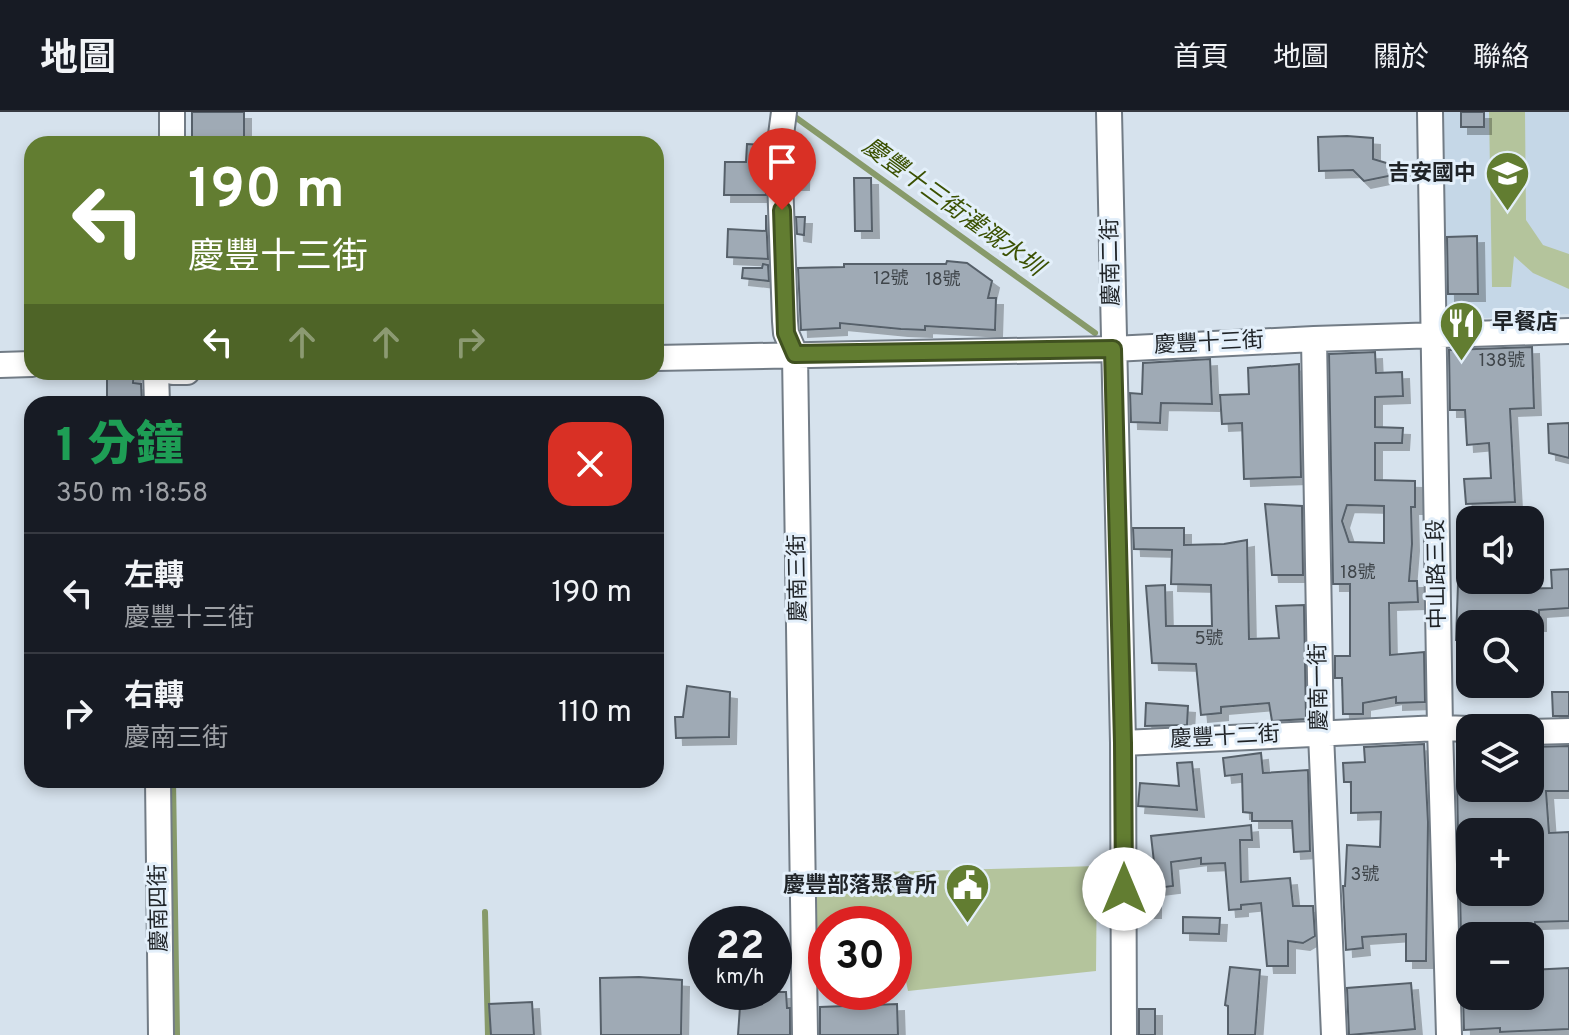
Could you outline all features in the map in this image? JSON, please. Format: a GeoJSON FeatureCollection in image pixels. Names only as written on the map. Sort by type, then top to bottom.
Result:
{"type":"FeatureCollection","features":[{"type":"Feature","properties":{"kind":"street"},"geometry":{"type":"LineString","coordinates":[[172,112],[172,136]]}},
{"type":"Feature","properties":{"kind":"street","name":"慶南二街"},"geometry":{"type":"LineString","coordinates":[[1109,112],[1123,743],[1124,1035]]}},
{"type":"Feature","properties":{"kind":"street","name":"中山路三段"},"geometry":{"type":"LineString","coordinates":[[1430,112],[1440,728],[1449,1035]]}},
{"type":"Feature","properties":{"kind":"street","name":"慶南三街"},"geometry":{"type":"LineString","coordinates":[[784,118],[779,150],[785,321],[786,333],[795,354],[805,1035]]}},
{"type":"Feature","properties":{"kind":"street","name":"慶豐十三街"},"geometry":{"type":"LineString","coordinates":[[664,358],[1113,349],[1569,331]]}},
{"type":"Feature","properties":{"kind":"street","name":"慶南一街"},"geometry":{"type":"LineString","coordinates":[[1314,339],[1321,734],[1334,1035]]}},
{"type":"Feature","properties":{"kind":"street"},"geometry":{"type":"LineString","coordinates":[[0,365],[24,364]]}},
{"type":"Feature","properties":{"kind":"street","name":"慶豐十二街"},"geometry":{"type":"LineString","coordinates":[[1123,743],[1456,729]]}},
{"type":"Feature","properties":{"kind":"street"},"geometry":{"type":"LineString","coordinates":[[1544,732],[1569,731]]}},
{"type":"Feature","properties":{"kind":"street","name":"慶南四街"},"geometry":{"type":"LineString","coordinates":[[158,788],[161,1035]]}},
{"type":"Feature","properties":{"kind":"shaded area","name":"吉安國中"},"geometry":{"type":"Polygon","coordinates":[[[1443,112],[1569,112],[1569,314],[1446,320],[1443,112]]]}},
{"type":"Feature","properties":{"kind":"green space"},"geometry":{"type":"Polygon","coordinates":[[[1489,112],[1525,112],[1526,220],[1543,245],[1569,254],[1569,289],[1533,273],[1514,256],[1511,287],[1492,287],[1489,112]]]}},
{"type":"Feature","properties":{"kind":"green space"},"geometry":{"type":"Polygon","coordinates":[[[1097,866],[1096,971],[912,991],[912,906],[809,906],[808,874],[1097,866]]]}},
{"type":"Feature","properties":{"kind":"building"},"geometry":{"type":"Polygon","coordinates":[[[192,112],[244,112],[244,136],[192,136],[192,112]]]}},
{"type":"Feature","properties":{"kind":"building"},"geometry":{"type":"Polygon","coordinates":[[[1461,112],[1484,112],[1484,127],[1461,127],[1461,112]]]}},
{"type":"Feature","properties":{"kind":"building"},"geometry":{"type":"Polygon","coordinates":[[[1318,137],[1373,138],[1373,159],[1413,171],[1364,181],[1353,170],[1319,171],[1318,137]]]}},
{"type":"Feature","properties":{"kind":"building"},"geometry":{"type":"Polygon","coordinates":[[[747,144],[765,145],[766,195],[724,195],[725,162],[746,162],[747,144]]]}},
{"type":"Feature","properties":{"kind":"building"},"geometry":{"type":"Polygon","coordinates":[[[795,146],[803,146],[802,183],[795,183],[795,146]]]}},
{"type":"Feature","properties":{"kind":"building"},"geometry":{"type":"Polygon","coordinates":[[[854,178],[871,178],[872,231],[855,231],[854,178]]]}},
{"type":"Feature","properties":{"kind":"building"},"geometry":{"type":"Polygon","coordinates":[[[766,215],[768,259],[727,257],[728,229],[766,231],[766,215]]]}},
{"type":"Feature","properties":{"kind":"building"},"geometry":{"type":"Polygon","coordinates":[[[796,217],[805,217],[804,235],[797,234],[796,217]]]}},
{"type":"Feature","properties":{"kind":"building"},"geometry":{"type":"Polygon","coordinates":[[[1477,236],[1478,294],[1448,294],[1447,237],[1477,236]]]}},
{"type":"Feature","properties":{"kind":"building"},"geometry":{"type":"Polygon","coordinates":[[[947,261],[967,263],[992,281],[988,298],[996,298],[995,330],[925,326],[925,330],[901,329],[840,323],[840,328],[801,330],[798,268],[844,267],[844,264],[946,264],[947,261]]]}},
{"type":"Feature","properties":{"kind":"building"},"geometry":{"type":"Polygon","coordinates":[[[763,264],[768,265],[769,281],[742,278],[743,268],[762,268],[763,264]]]}},
{"type":"Feature","properties":{"kind":"building"},"geometry":{"type":"Polygon","coordinates":[[[1532,347],[1534,408],[1510,409],[1515,502],[1466,504],[1464,479],[1491,478],[1489,443],[1467,445],[1465,410],[1450,410],[1449,350],[1532,347]]]}},
{"type":"Feature","properties":{"kind":"building"},"geometry":{"type":"Polygon","coordinates":[[[1375,352],[1376,373],[1402,372],[1403,396],[1375,397],[1375,427],[1403,428],[1402,443],[1375,443],[1375,480],[1415,481],[1415,507],[1411,507],[1409,581],[1417,581],[1418,602],[1389,603],[1390,655],[1424,652],[1425,702],[1396,703],[1396,697],[1363,703],[1363,714],[1343,714],[1342,678],[1335,678],[1335,656],[1350,656],[1350,584],[1333,584],[1329,354],[1375,352]],[[1347,505],[1342,521],[1349,542],[1384,543],[1384,506],[1347,505]]]}},
{"type":"Feature","properties":{"kind":"building"},"geometry":{"type":"Polygon","coordinates":[[[1210,359],[1212,404],[1161,403],[1160,423],[1131,422],[1130,393],[1142,394],[1143,363],[1210,359]]]}},
{"type":"Feature","properties":{"kind":"building"},"geometry":{"type":"Polygon","coordinates":[[[1299,364],[1301,477],[1244,479],[1242,423],[1222,424],[1220,395],[1249,394],[1248,368],[1299,364]]]}},
{"type":"Feature","properties":{"kind":"building"},"geometry":{"type":"Polygon","coordinates":[[[107,380],[133,380],[133,383],[141,384],[142,396],[107,396],[107,380]]]}},
{"type":"Feature","properties":{"kind":"building"},"geometry":{"type":"Polygon","coordinates":[[[1569,423],[1569,458],[1549,453],[1548,424],[1569,423]]]}},
{"type":"Feature","properties":{"kind":"building"},"geometry":{"type":"Polygon","coordinates":[[[1265,504],[1302,506],[1303,575],[1272,575],[1265,504]]]}},
{"type":"Feature","properties":{"kind":"building"},"geometry":{"type":"Polygon","coordinates":[[[1133,528],[1184,528],[1184,545],[1247,540],[1249,639],[1279,638],[1276,606],[1304,605],[1306,719],[1272,721],[1269,703],[1221,707],[1221,713],[1201,715],[1196,664],[1152,663],[1146,586],[1165,585],[1166,626],[1212,626],[1211,585],[1171,584],[1172,550],[1134,549],[1133,528]]]}},
{"type":"Feature","properties":{"kind":"building"},"geometry":{"type":"Polygon","coordinates":[[[1569,569],[1569,608],[1457,610],[1458,594],[1544,594],[1544,588],[1552,588],[1551,570],[1569,569]]]}},
{"type":"Feature","properties":{"kind":"building"},"geometry":{"type":"Polygon","coordinates":[[[687,686],[730,692],[729,737],[676,738],[675,717],[683,717],[687,686]]]}},
{"type":"Feature","properties":{"kind":"building"},"geometry":{"type":"Polygon","coordinates":[[[1552,692],[1569,692],[1569,716],[1553,716],[1552,692]]]}},
{"type":"Feature","properties":{"kind":"building"},"geometry":{"type":"Polygon","coordinates":[[[1146,703],[1188,706],[1187,725],[1145,726],[1146,703]]]}},
{"type":"Feature","properties":{"kind":"building"},"geometry":{"type":"Polygon","coordinates":[[[1424,744],[1428,822],[1426,961],[1406,961],[1406,934],[1362,937],[1363,948],[1346,950],[1343,886],[1347,845],[1380,847],[1381,812],[1351,813],[1351,782],[1344,782],[1343,763],[1365,762],[1364,747],[1424,744]]]}},
{"type":"Feature","properties":{"kind":"building"},"geometry":{"type":"Polygon","coordinates":[[[1569,746],[1569,791],[1546,791],[1549,833],[1569,832],[1569,921],[1461,922],[1460,906],[1544,906],[1544,818],[1458,818],[1457,802],[1544,802],[1544,747],[1569,746]]]}},
{"type":"Feature","properties":{"kind":"building"},"geometry":{"type":"Polygon","coordinates":[[[1261,753],[1263,773],[1308,770],[1310,851],[1294,852],[1292,821],[1252,821],[1252,813],[1243,812],[1242,774],[1225,776],[1223,758],[1261,753]]]}},
{"type":"Feature","properties":{"kind":"building"},"geometry":{"type":"Polygon","coordinates":[[[1192,762],[1197,810],[1138,806],[1140,783],[1179,786],[1177,763],[1192,762]]]}},
{"type":"Feature","properties":{"kind":"building"},"geometry":{"type":"Polygon","coordinates":[[[1251,825],[1252,840],[1240,840],[1241,882],[1290,878],[1293,906],[1313,906],[1315,936],[1303,943],[1288,941],[1288,966],[1267,966],[1261,903],[1229,910],[1225,863],[1201,864],[1201,858],[1171,862],[1173,886],[1157,888],[1151,836],[1251,825]]]}},
{"type":"Feature","properties":{"kind":"building"},"geometry":{"type":"Polygon","coordinates":[[[1138,881],[1154,881],[1154,911],[1139,911],[1138,881]]]}},
{"type":"Feature","properties":{"kind":"building"},"geometry":{"type":"Polygon","coordinates":[[[1183,917],[1220,918],[1219,934],[1183,933],[1183,917]]]}},
{"type":"Feature","properties":{"kind":"building"},"geometry":{"type":"Polygon","coordinates":[[[1230,967],[1260,970],[1255,1035],[1228,1035],[1228,1006],[1225,1005],[1230,967]]]}},
{"type":"Feature","properties":{"kind":"building"},"geometry":{"type":"Polygon","coordinates":[[[1569,968],[1569,1029],[1464,1030],[1463,1010],[1544,1010],[1544,969],[1569,968]]]}},
{"type":"Feature","properties":{"kind":"building"},"geometry":{"type":"Polygon","coordinates":[[[600,978],[682,980],[681,1035],[601,1035],[600,978]]]}},
{"type":"Feature","properties":{"kind":"building"},"geometry":{"type":"Polygon","coordinates":[[[1411,983],[1415,1029],[1349,1035],[1347,988],[1411,983]]]}},
{"type":"Feature","properties":{"kind":"building"},"geometry":{"type":"Polygon","coordinates":[[[532,1002],[534,1035],[491,1035],[489,1004],[532,1002]]]}},
{"type":"Feature","properties":{"kind":"building"},"geometry":{"type":"Polygon","coordinates":[[[1139,1009],[1155,1009],[1155,1035],[1139,1035],[1139,1009]]]}},
{"type":"Feature","properties":{"kind":"building"},"geometry":{"type":"Polygon","coordinates":[[[740,1010],[790,1010],[790,1035],[738,1035],[740,1010]]]}},
{"type":"Feature","properties":{"kind":"building"},"geometry":{"type":"Polygon","coordinates":[[[820,1010],[897,1010],[898,1035],[820,1035],[820,1010]]]}},
{"type":"Feature","properties":{"kind":"waterway","name":"慶豐十三街灌溉水圳"},"geometry":{"type":"LineString","coordinates":[[791,114],[1095,333]]}},
{"type":"Feature","properties":{"kind":"waterway"},"geometry":{"type":"LineString","coordinates":[[173,788],[177,1035]]}},
{"type":"Feature","properties":{"kind":"waterway"},"geometry":{"type":"LineString","coordinates":[[485,912],[488,1035]]}},
{"type":"Feature","properties":{"kind":"place","name":"吉安國中"},"geometry":{"type":"Point","coordinates":[1507,213]}},
{"type":"Feature","properties":{"kind":"place","name":"早餐店"},"geometry":{"type":"Point","coordinates":[1461,362]}},
{"type":"Feature","properties":{"kind":"place","name":"慶豐部落聚會所"},"geometry":{"type":"Point","coordinates":[968,925]}},
{"type":"Feature","properties":{"kind":"route"},"geometry":{"type":"LineString","coordinates":[[782,210],[786,333],[795,354],[1113,349],[1124,889]]}}]}
